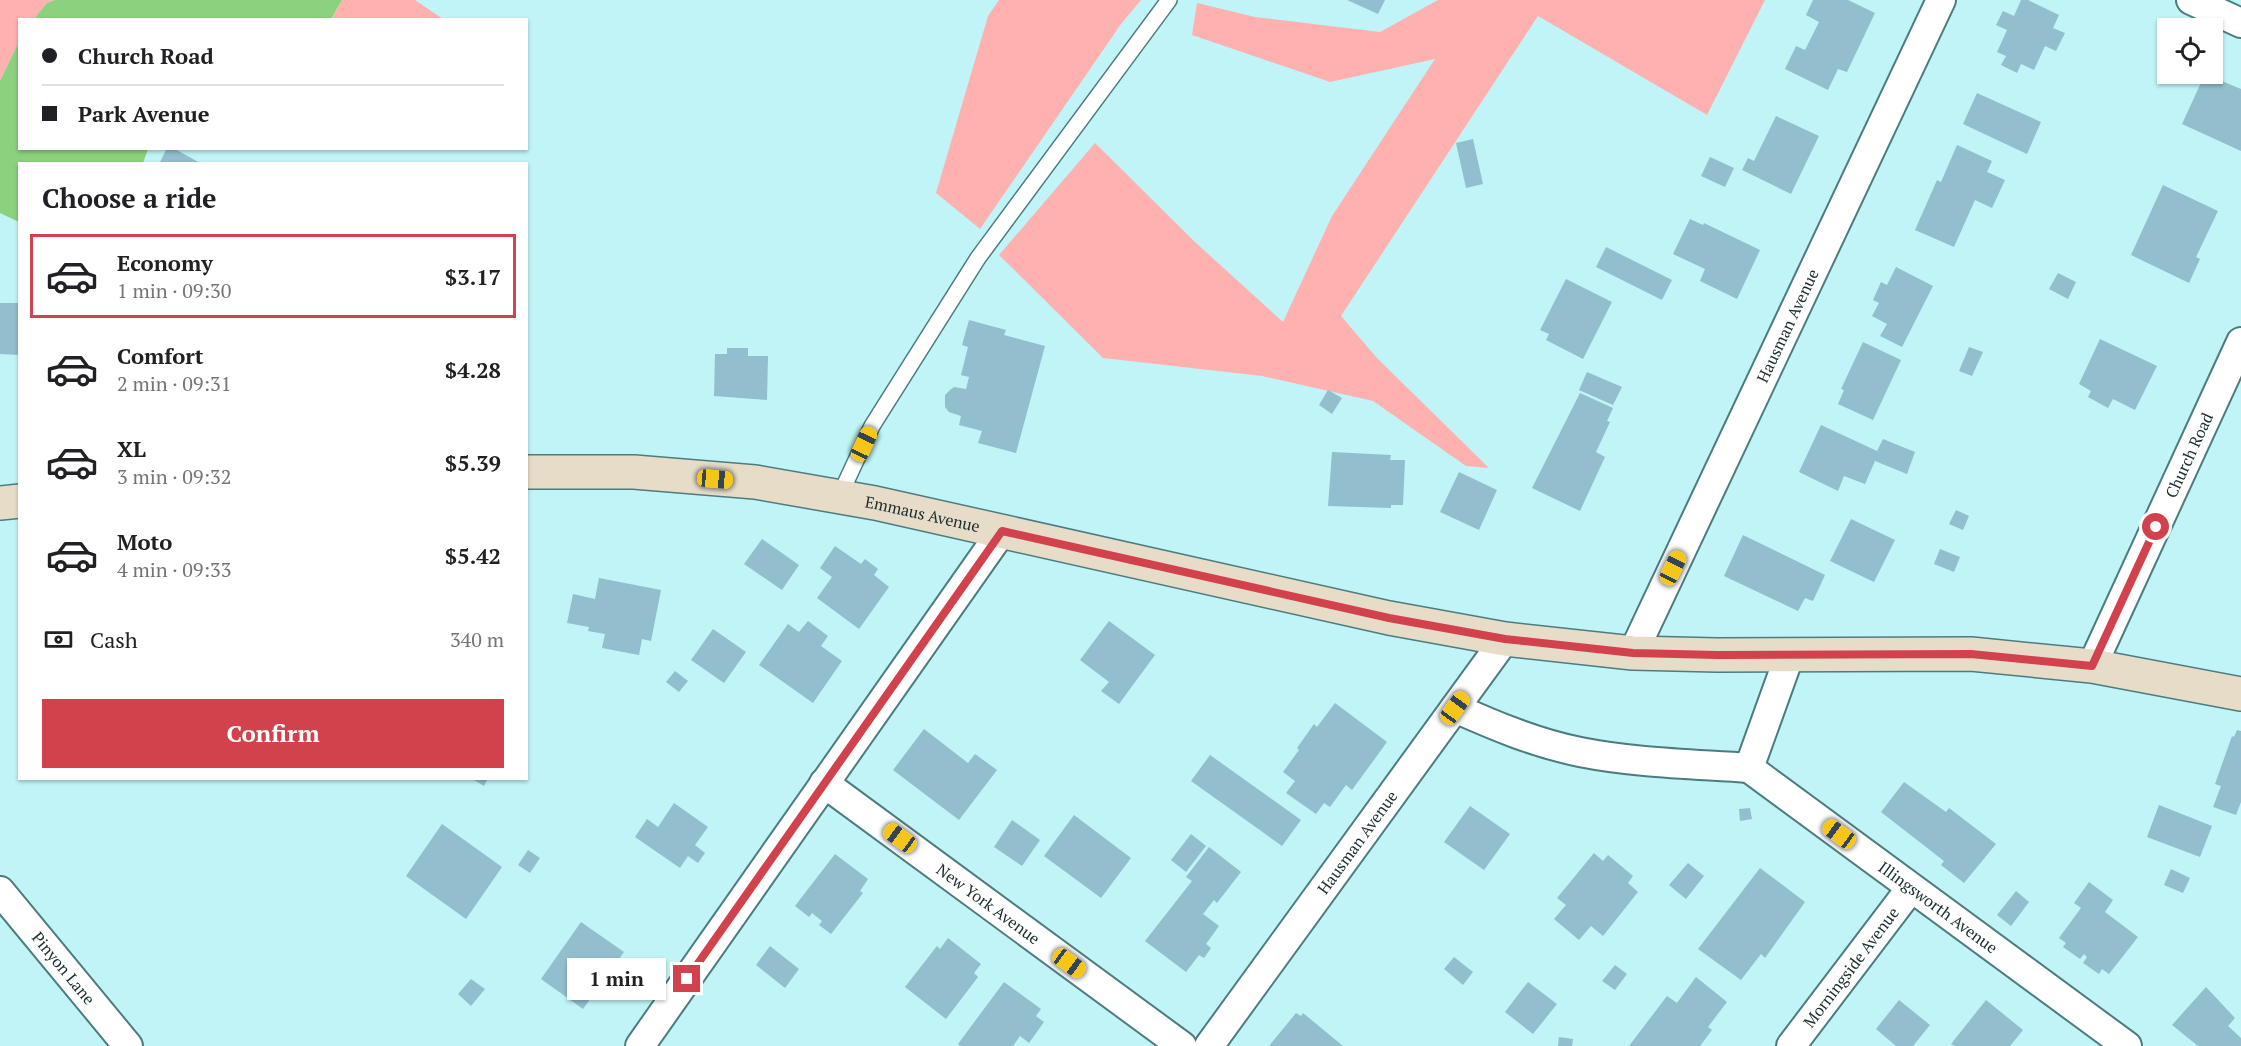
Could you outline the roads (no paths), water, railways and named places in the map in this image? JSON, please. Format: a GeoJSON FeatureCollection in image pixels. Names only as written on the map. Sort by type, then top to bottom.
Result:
{"type":"FeatureCollection","features":[{"type":"Feature","properties":{"kind":"main road","name":"Emmaus Avenue"},"geometry":{"type":"LineString","coordinates":[[528,472],[634,472],[755,482],[1002,531],[1389,618],[1505,639],[1633,653],[1971,654],[2092,666],[2241,694]]}},
{"type":"Feature","properties":{"kind":"main road"},"geometry":{"type":"LineString","coordinates":[[0,503],[18,501]]}},
{"type":"Feature","properties":{"kind":"street","name":"Hausman Avenue"},"geometry":{"type":"LineString","coordinates":[[1633,653],[1941,0]]}},
{"type":"Feature","properties":{"kind":"street"},"geometry":{"type":"LineString","coordinates":[[2192,0],[2241,23]]}},
{"type":"Feature","properties":{"kind":"street","name":"Church Road"},"geometry":{"type":"LineString","coordinates":[[2092,666],[2241,342]]}},
{"type":"Feature","properties":{"kind":"street"},"geometry":{"type":"LineString","coordinates":[[640,1046],[1002,531]]}},
{"type":"Feature","properties":{"kind":"street","name":"Hausman Avenue"},"geometry":{"type":"LineString","coordinates":[[1209,1046],[1505,639]]}},
{"type":"Feature","properties":{"kind":"street"},"geometry":{"type":"LineString","coordinates":[[1455,708],[1513,733],[1579,752],[1634,760],[1749,768],[1790,654]]}},
{"type":"Feature","properties":{"kind":"street","name":"Illingsworth Avenue"},"geometry":{"type":"LineString","coordinates":[[1749,768],[2127,1046]]}},
{"type":"Feature","properties":{"kind":"street","name":"New York Avenue"},"geometry":{"type":"LineString","coordinates":[[824,783],[1182,1046]]}},
{"type":"Feature","properties":{"kind":"street","name":"Morningside Avenue"},"geometry":{"type":"LineString","coordinates":[[1791,1046],[1911,888]]}},
{"type":"Feature","properties":{"kind":"street","name":"Pinyon Lane"},"geometry":{"type":"LineString","coordinates":[[0,891],[128,1046]]}},
{"type":"Feature","properties":{"kind":"lane"},"geometry":{"type":"LineString","coordinates":[[839,497],[872,426],[978,258],[1169,0]]}}]}
